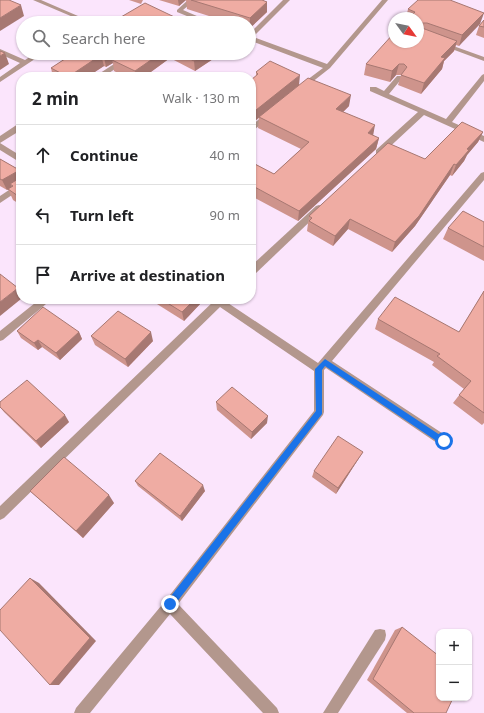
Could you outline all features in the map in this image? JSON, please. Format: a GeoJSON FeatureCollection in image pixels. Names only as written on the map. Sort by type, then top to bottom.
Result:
{"type":"FeatureCollection","features":[{"type":"Feature","properties":{"kind":"street"},"geometry":{"type":"LineString","coordinates":[[36,0],[75,16]]}},
{"type":"Feature","properties":{"kind":"street"},"geometry":{"type":"LineString","coordinates":[[192,0],[179,11],[192,16]]}},
{"type":"Feature","properties":{"kind":"street"},"geometry":{"type":"LineString","coordinates":[[256,31],[287,0]]}},
{"type":"Feature","properties":{"kind":"street"},"geometry":{"type":"LineString","coordinates":[[298,91],[328,67],[385,0]]}},
{"type":"Feature","properties":{"kind":"street"},"geometry":{"type":"LineString","coordinates":[[256,41],[328,67]]}},
{"type":"Feature","properties":{"kind":"street"},"geometry":{"type":"LineString","coordinates":[[436,41],[484,59]]}},
{"type":"Feature","properties":{"kind":"street"},"geometry":{"type":"LineString","coordinates":[[0,51],[16,58]]}},
{"type":"Feature","properties":{"kind":"street"},"geometry":{"type":"LineString","coordinates":[[20,60],[26,63]]}},
{"type":"Feature","properties":{"kind":"street"},"geometry":{"type":"LineString","coordinates":[[0,80],[30,60]]}},
{"type":"Feature","properties":{"kind":"street"},"geometry":{"type":"LineString","coordinates":[[106,72],[125,60]]}},
{"type":"Feature","properties":{"kind":"street"},"geometry":{"type":"LineString","coordinates":[[448,122],[484,76]]}},
{"type":"Feature","properties":{"kind":"street"},"geometry":{"type":"LineString","coordinates":[[385,94],[399,77]]}},
{"type":"Feature","properties":{"kind":"street"},"geometry":{"type":"LineString","coordinates":[[373,89],[484,139]]}},
{"type":"Feature","properties":{"kind":"street"},"geometry":{"type":"LineString","coordinates":[[256,126],[275,111]]}},
{"type":"Feature","properties":{"kind":"street"},"geometry":{"type":"LineString","coordinates":[[371,159],[423,111]]}},
{"type":"Feature","properties":{"kind":"street"},"geometry":{"type":"LineString","coordinates":[[0,140],[16,129]]}},
{"type":"Feature","properties":{"kind":"street"},"geometry":{"type":"LineString","coordinates":[[0,146],[16,157]]}},
{"type":"Feature","properties":{"kind":"street"},"geometry":{"type":"LineString","coordinates":[[81,713],[170,604],[319,412],[322,366],[484,175]]}},
{"type":"Feature","properties":{"kind":"street"},"geometry":{"type":"LineString","coordinates":[[0,200],[16,189]]}},
{"type":"Feature","properties":{"kind":"street"},"geometry":{"type":"LineString","coordinates":[[256,267],[325,202]]}},
{"type":"Feature","properties":{"kind":"street"},"geometry":{"type":"LineString","coordinates":[[0,337],[41,304]]}},
{"type":"Feature","properties":{"kind":"street"},"geometry":{"type":"LineString","coordinates":[[0,514],[215,304]]}},
{"type":"Feature","properties":{"kind":"street"},"geometry":{"type":"LineString","coordinates":[[225,304],[444,441]]}},
{"type":"Feature","properties":{"kind":"street"},"geometry":{"type":"LineString","coordinates":[[170,604],[272,713]]}},
{"type":"Feature","properties":{"kind":"street"},"geometry":{"type":"LineString","coordinates":[[330,713],[380,635]]}},
{"type":"Feature","properties":{"kind":"building"},"geometry":{"type":"Polygon","coordinates":[[[0,0],[9,0],[21,5],[0,18],[0,0]]]}},
{"type":"Feature","properties":{"kind":"building"},"geometry":{"type":"Polygon","coordinates":[[[191,0],[262,0],[267,2],[252,16],[243,16],[191,0]]]}},
{"type":"Feature","properties":{"kind":"building"},"geometry":{"type":"Polygon","coordinates":[[[418,0],[450,0],[484,13],[462,35],[424,23],[424,12],[415,12],[408,9],[418,0]]]}},
{"type":"Feature","properties":{"kind":"building"},"geometry":{"type":"Polygon","coordinates":[[[145,3],[172,16],[123,16],[145,3]]]}},
{"type":"Feature","properties":{"kind":"building"},"geometry":{"type":"Polygon","coordinates":[[[484,20],[484,27],[479,26],[484,20]]]}},
{"type":"Feature","properties":{"kind":"building"},"geometry":{"type":"Polygon","coordinates":[[[424,29],[457,41],[441,57],[445,58],[424,83],[401,75],[407,67],[404,64],[399,64],[392,71],[366,64],[388,40],[388,48],[424,48],[424,29]]]}},
{"type":"Feature","properties":{"kind":"building"},"geometry":{"type":"Polygon","coordinates":[[[0,51],[5,53],[0,56],[0,51]]]}},
{"type":"Feature","properties":{"kind":"building"},"geometry":{"type":"Polygon","coordinates":[[[63,60],[94,60],[76,72],[59,72],[51,68],[63,60]]]}},
{"type":"Feature","properties":{"kind":"building"},"geometry":{"type":"Polygon","coordinates":[[[112,60],[151,60],[135,71],[112,60]]]}},
{"type":"Feature","properties":{"kind":"building"},"geometry":{"type":"Polygon","coordinates":[[[270,61],[300,75],[256,110],[256,76],[258,74],[256,72],[270,61]]]}},
{"type":"Feature","properties":{"kind":"building"},"geometry":{"type":"Polygon","coordinates":[[[308,78],[351,95],[336,109],[375,125],[368,133],[379,138],[299,211],[256,188],[256,165],[274,174],[309,142],[259,117],[308,78]]]}},
{"type":"Feature","properties":{"kind":"building"},"geometry":{"type":"Polygon","coordinates":[[[462,122],[483,132],[467,149],[469,150],[456,165],[454,164],[419,216],[395,242],[350,219],[335,236],[309,221],[312,218],[309,216],[388,143],[425,159],[462,122]]]}},
{"type":"Feature","properties":{"kind":"building"},"geometry":{"type":"Polygon","coordinates":[[[0,159],[16,168],[16,172],[2,180],[0,179],[0,159]]]}},
{"type":"Feature","properties":{"kind":"building"},"geometry":{"type":"Polygon","coordinates":[[[16,180],[16,195],[8,189],[13,186],[10,184],[16,180]]]}},
{"type":"Feature","properties":{"kind":"building"},"geometry":{"type":"Polygon","coordinates":[[[463,211],[484,222],[484,247],[448,228],[463,211]]]}},
{"type":"Feature","properties":{"kind":"building"},"geometry":{"type":"Polygon","coordinates":[[[0,274],[16,286],[16,290],[0,302],[0,274]]]}},
{"type":"Feature","properties":{"kind":"building"},"geometry":{"type":"Polygon","coordinates":[[[484,291],[484,413],[459,395],[471,381],[437,356],[440,354],[378,319],[395,297],[459,332],[484,291]]]}},
{"type":"Feature","properties":{"kind":"building"},"geometry":{"type":"Polygon","coordinates":[[[169,304],[190,304],[182,312],[169,304]]]}},
{"type":"Feature","properties":{"kind":"building"},"geometry":{"type":"Polygon","coordinates":[[[43,307],[79,332],[56,353],[38,340],[34,343],[17,331],[43,307]]]}},
{"type":"Feature","properties":{"kind":"building"},"geometry":{"type":"Polygon","coordinates":[[[118,311],[151,332],[125,359],[91,336],[118,311]]]}},
{"type":"Feature","properties":{"kind":"building"},"geometry":{"type":"Polygon","coordinates":[[[27,380],[65,415],[36,441],[0,407],[0,402],[27,380]]]}},
{"type":"Feature","properties":{"kind":"building"},"geometry":{"type":"Polygon","coordinates":[[[232,387],[268,416],[252,432],[216,402],[232,387]]]}},
{"type":"Feature","properties":{"kind":"building"},"geometry":{"type":"Polygon","coordinates":[[[338,436],[363,452],[338,488],[314,471],[338,436]]]}},
{"type":"Feature","properties":{"kind":"building"},"geometry":{"type":"Polygon","coordinates":[[[160,453],[203,485],[180,516],[135,481],[160,453]]]}},
{"type":"Feature","properties":{"kind":"building"},"geometry":{"type":"Polygon","coordinates":[[[64,457],[109,495],[76,531],[30,491],[64,457]]]}},
{"type":"Feature","properties":{"kind":"building"},"geometry":{"type":"Polygon","coordinates":[[[30,578],[90,638],[50,685],[0,630],[0,610],[30,578]]]}},
{"type":"Feature","properties":{"kind":"building"},"geometry":{"type":"Polygon","coordinates":[[[402,627],[436,654],[436,701],[452,701],[446,713],[414,713],[373,679],[402,627]]]}},
{"type":"Feature","properties":{"kind":"route"},"geometry":{"type":"LineString","coordinates":[[170,604],[319,412],[319,369],[325,362],[444,441]]}}]}
